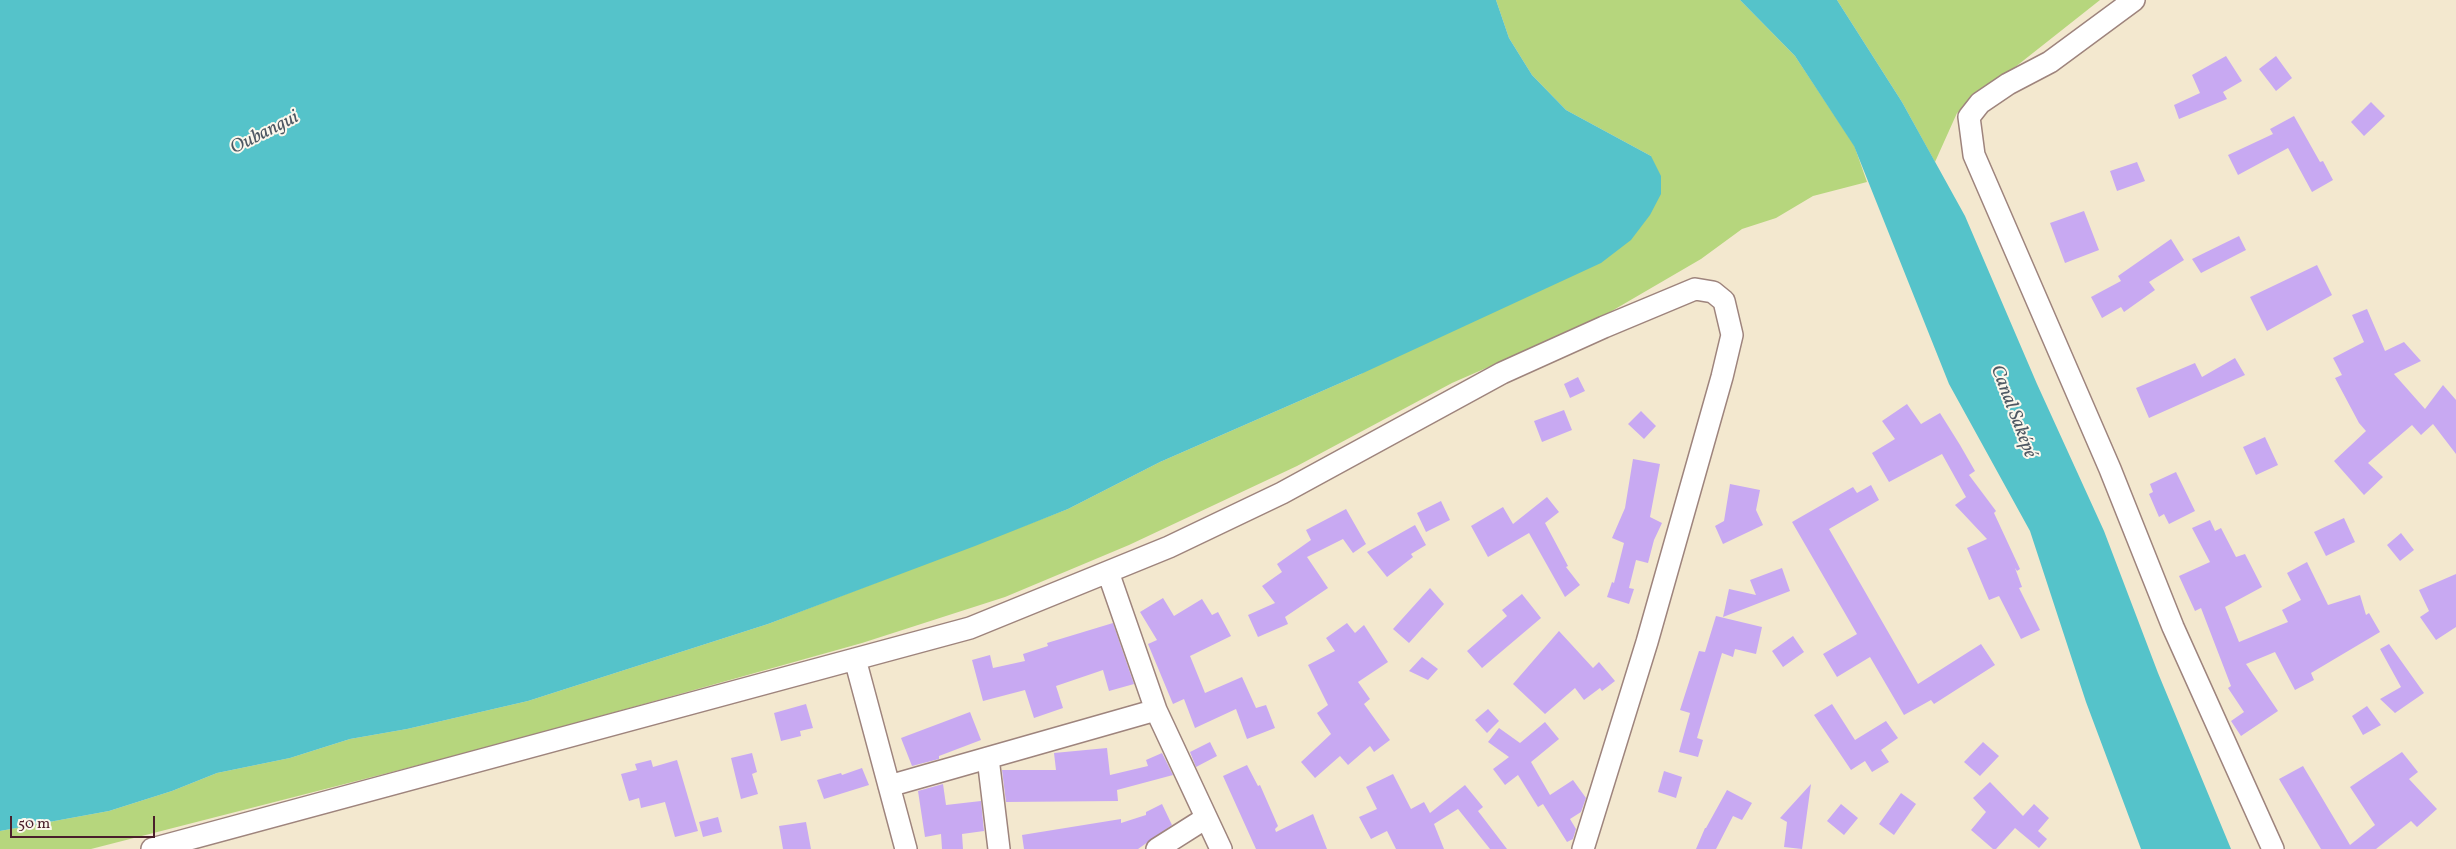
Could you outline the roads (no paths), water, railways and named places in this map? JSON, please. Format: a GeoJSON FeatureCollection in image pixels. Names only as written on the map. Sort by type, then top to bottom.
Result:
{"type":"FeatureCollection","features":[{"type":"Feature","properties":{"kind":"street"},"geometry":{"type":"LineString","coordinates":[[2134,0],[2050,62],[2008,84],[1980,103],[1969,117],[1974,155],[2110,470],[2173,627],[2273,849]]}},
{"type":"Feature","properties":{"kind":"street"},"geometry":{"type":"LineString","coordinates":[[152,849],[970,628],[1170,547],[1282,493],[1502,373],[1695,289],[1713,292],[1724,301],[1732,335],[1722,377],[1647,642],[1583,849]]}},
{"type":"Feature","properties":{"kind":"street"},"geometry":{"type":"LineString","coordinates":[[1108,572],[1156,710],[1221,849]]}},
{"type":"Feature","properties":{"kind":"street"},"geometry":{"type":"LineString","coordinates":[[854,660],[906,849]]}},
{"type":"Feature","properties":{"kind":"street"},"geometry":{"type":"LineString","coordinates":[[888,786],[1156,710]]}},
{"type":"Feature","properties":{"kind":"street"},"geometry":{"type":"LineString","coordinates":[[988,758],[999,849]]}},
{"type":"Feature","properties":{"kind":"street"},"geometry":{"type":"LineString","coordinates":[[1157,849],[1206,818]]}},
{"type":"Feature","properties":{"kind":"water","name":"Oubangui"},"geometry":{"type":"Polygon","coordinates":[[[0,0],[1496,0],[1509,38],[1532,75],[1566,110],[1651,156],[1661,176],[1661,194],[1650,215],[1631,240],[1601,263],[1361,374],[1160,462],[1068,509],[975,546],[768,624],[528,701],[407,729],[350,739],[290,758],[217,773],[172,791],[109,811],[0,831],[0,0]]]}},
{"type":"Feature","properties":{"kind":"water","name":"Canal Saképé"},"geometry":{"type":"Polygon","coordinates":[[[1740,0],[1837,0],[1902,102],[1965,216],[2037,384],[2104,531],[2158,673],[2231,849],[2141,849],[2086,702],[2030,531],[1949,384],[1854,146],[1795,56],[1740,0]]]}}]}
